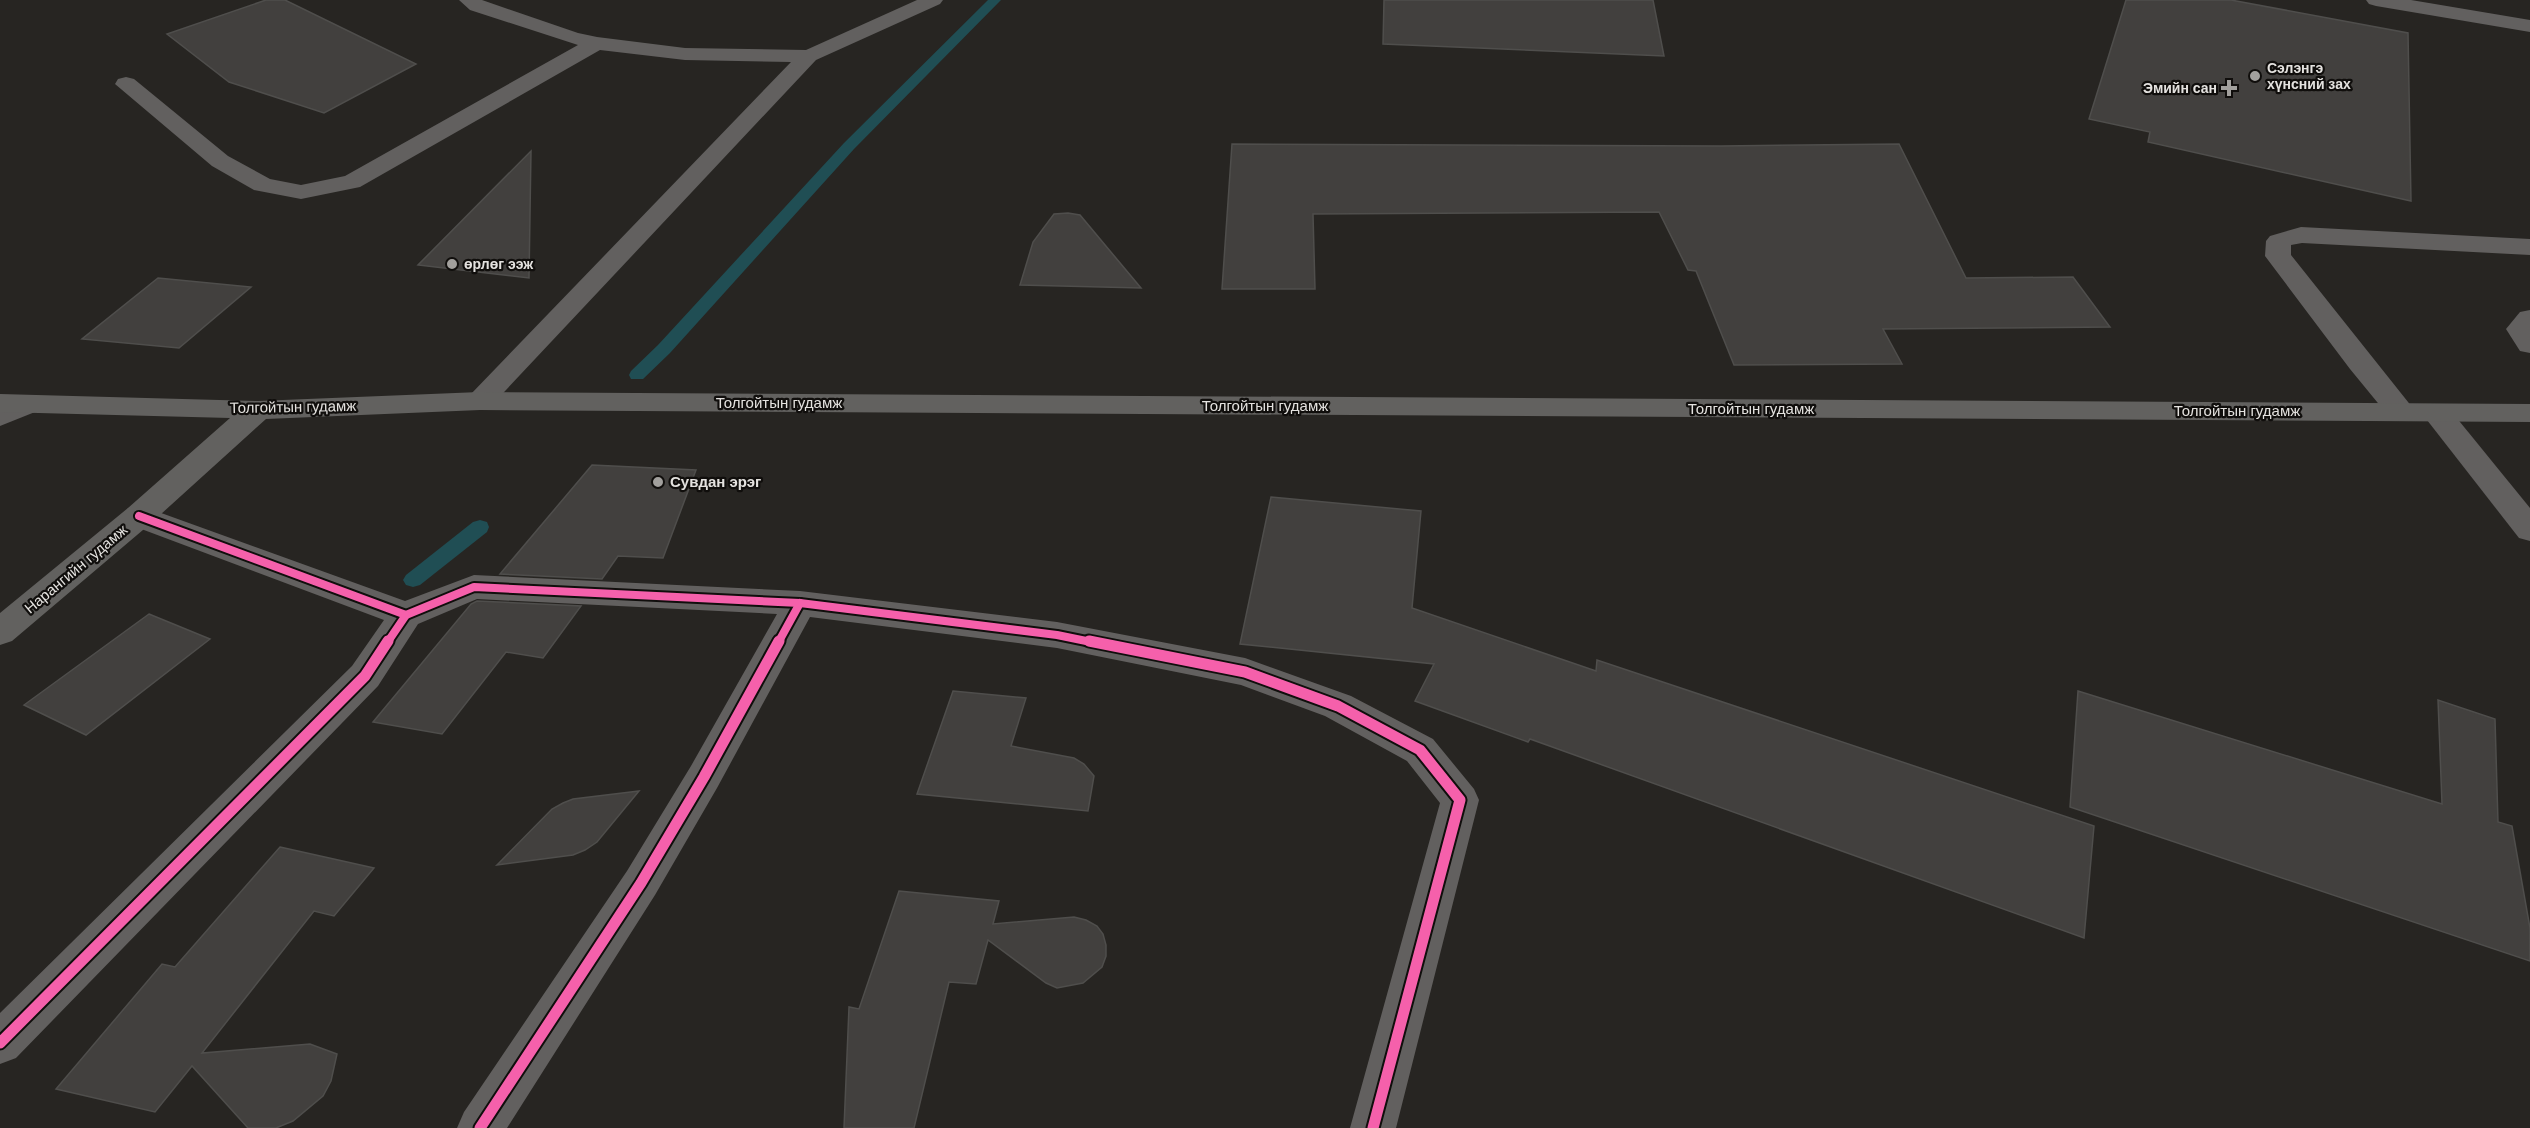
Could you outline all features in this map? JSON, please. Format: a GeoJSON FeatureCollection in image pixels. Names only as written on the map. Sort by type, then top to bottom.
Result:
{"type":"FeatureCollection","features":[{"type":"Feature","properties":{"kind":"main road","name":"Толгойтын гудамж"},"geometry":{"type":"LineString","coordinates":[[0,403],[258,410],[480,401],[2530,413]]}},
{"type":"Feature","properties":{"kind":"main road","name":"Нарангийн гудамж"},"geometry":{"type":"LineString","coordinates":[[0,632],[140,516],[258,410]]}},
{"type":"Feature","properties":{"kind":"street"},"geometry":{"type":"LineString","coordinates":[[469,0],[477,6],[597,44],[685,54],[809,56]]}},
{"type":"Feature","properties":{"kind":"street"},"geometry":{"type":"LineString","coordinates":[[480,401],[809,56],[933,0]]}},
{"type":"Feature","properties":{"kind":"street"},"geometry":{"type":"LineString","coordinates":[[2376,0],[2530,26]]}},
{"type":"Feature","properties":{"kind":"street"},"geometry":{"type":"LineString","coordinates":[[126,84],[220,161],[263,184],[301,192],[352,182],[597,44]]}},
{"type":"Feature","properties":{"kind":"street"},"geometry":{"type":"LineString","coordinates":[[2401,412],[2360,363],[2278,256],[2279,241],[2301,236],[2530,247]]}},
{"type":"Feature","properties":{"kind":"street"},"geometry":{"type":"LineString","coordinates":[[2530,318],[2520,329],[2530,345]]}},
{"type":"Feature","properties":{"kind":"street"},"geometry":{"type":"LineString","coordinates":[[0,417],[30,404]]}},
{"type":"Feature","properties":{"kind":"street"},"geometry":{"type":"LineString","coordinates":[[2437,413],[2530,530]]}},
{"type":"Feature","properties":{"kind":"street"},"geometry":{"type":"LineString","coordinates":[[140,516],[406,615]]}},
{"type":"Feature","properties":{"kind":"street"},"geometry":{"type":"LineString","coordinates":[[0,1043],[365,676],[406,615],[474,587],[800,603],[1058,635],[1245,672],[1338,706],[1420,750],[1460,800],[1373,1128]]}},
{"type":"Feature","properties":{"kind":"street"},"geometry":{"type":"LineString","coordinates":[[480,1128],[641,883],[704,777],[800,603]]}},
{"type":"Feature","properties":{"kind":"building"},"geometry":{"type":"Polygon","coordinates":[[[266,0],[285,0],[416,64],[324,113],[229,82],[167,34],[266,0]]]}},
{"type":"Feature","properties":{"kind":"building"},"geometry":{"type":"Polygon","coordinates":[[[1384,0],[1653,0],[1664,56],[1383,44],[1384,0]]]}},
{"type":"Feature","properties":{"kind":"building","name":"Сэлэнгэ хүнсний зах"},"geometry":{"type":"Polygon","coordinates":[[[2126,0],[2231,0],[2408,33],[2411,201],[2148,142],[2150,132],[2089,119],[2126,0]]]}},
{"type":"Feature","properties":{"kind":"building"},"geometry":{"type":"Polygon","coordinates":[[[1232,144],[1721,146],[1899,144],[1966,278],[2073,277],[2110,327],[1883,329],[1902,364],[1734,365],[1696,271],[1688,270],[1659,212],[1313,214],[1315,289],[1222,289],[1232,144]]]}},
{"type":"Feature","properties":{"kind":"building"},"geometry":{"type":"Polygon","coordinates":[[[531,151],[529,278],[418,265],[531,151]]]}},
{"type":"Feature","properties":{"kind":"building"},"geometry":{"type":"Polygon","coordinates":[[[1054,214],[1080,215],[1141,288],[1020,285],[1033,242],[1054,214]]]}},
{"type":"Feature","properties":{"kind":"building"},"geometry":{"type":"Polygon","coordinates":[[[158,278],[251,287],[179,348],[82,339],[158,278]]]}},
{"type":"Feature","properties":{"kind":"building"},"geometry":{"type":"Polygon","coordinates":[[[592,465],[696,470],[663,558],[618,556],[602,579],[500,574],[592,465]]]}},
{"type":"Feature","properties":{"kind":"building"},"geometry":{"type":"Polygon","coordinates":[[[1271,497],[1421,511],[1412,608],[1596,671],[1597,660],[2094,826],[2084,938],[1530,739],[1528,742],[1415,701],[1434,664],[1240,644],[1271,497]]]}},
{"type":"Feature","properties":{"kind":"building"},"geometry":{"type":"Polygon","coordinates":[[[477,601],[581,606],[543,658],[506,652],[442,734],[373,722],[471,604],[477,601]]]}},
{"type":"Feature","properties":{"kind":"building"},"geometry":{"type":"Polygon","coordinates":[[[149,614],[210,639],[86,735],[24,705],[149,614]]]}},
{"type":"Feature","properties":{"kind":"building"},"geometry":{"type":"Polygon","coordinates":[[[953,691],[1026,698],[1011,746],[1074,758],[1084,764],[1094,776],[1088,811],[917,794],[953,691]]]}},
{"type":"Feature","properties":{"kind":"building"},"geometry":{"type":"Polygon","coordinates":[[[2078,691],[2442,804],[2438,700],[2495,719],[2498,822],[2512,826],[2530,928],[2530,961],[2070,807],[2078,691]]]}},
{"type":"Feature","properties":{"kind":"building"},"geometry":{"type":"Polygon","coordinates":[[[639,791],[597,842],[585,850],[573,855],[497,865],[552,809],[563,803],[573,799],[639,791]]]}},
{"type":"Feature","properties":{"kind":"building"},"geometry":{"type":"Polygon","coordinates":[[[280,847],[374,868],[334,916],[314,911],[202,1053],[310,1044],[337,1054],[331,1081],[323,1096],[293,1121],[276,1128],[248,1128],[192,1066],[155,1112],[56,1089],[162,964],[175,967],[280,847]]]}},
{"type":"Feature","properties":{"kind":"building"},"geometry":{"type":"Polygon","coordinates":[[[899,891],[999,901],[993,924],[1074,917],[1086,920],[1097,926],[1103,934],[1106,956],[1102,967],[1083,983],[1057,988],[1046,983],[988,940],[976,984],[949,982],[914,1128],[844,1128],[849,1007],[859,1009],[899,891]]]}},
{"type":"Feature","properties":{"kind":"waterway"},"geometry":{"type":"LineString","coordinates":[[637,375],[664,349],[849,146],[995,0]]}},
{"type":"Feature","properties":{"kind":"waterway"},"geometry":{"type":"LineString","coordinates":[[413,580],[480,527]]}},
{"type":"Feature","properties":{"kind":"cycle path"},"geometry":{"type":"LineString","coordinates":[[139,516],[406,615],[474,587],[800,603],[1057,635],[1245,672],[1338,706],[1420,750],[1460,800],[1373,1128]]}},
{"type":"Feature","properties":{"kind":"cycle path"},"geometry":{"type":"LineString","coordinates":[[480,1128],[641,883],[704,777],[800,603]]}},
{"type":"Feature","properties":{"kind":"cycle path"},"geometry":{"type":"LineString","coordinates":[[0,1043],[365,676],[406,615]]}},
{"type":"Feature","properties":{"kind":"place","name":"Сэлэнгэ хүнсний зах"},"geometry":{"type":"Point","coordinates":[2255,76]}},
{"type":"Feature","properties":{"kind":"place","name":"Эмийн сан"},"geometry":{"type":"Point","coordinates":[2229,88]}},
{"type":"Feature","properties":{"kind":"place","name":"өрлөг ээж"},"geometry":{"type":"Point","coordinates":[452,264]}},
{"type":"Feature","properties":{"kind":"place","name":"Сувдан эрэг"},"geometry":{"type":"Point","coordinates":[658,482]}}]}
